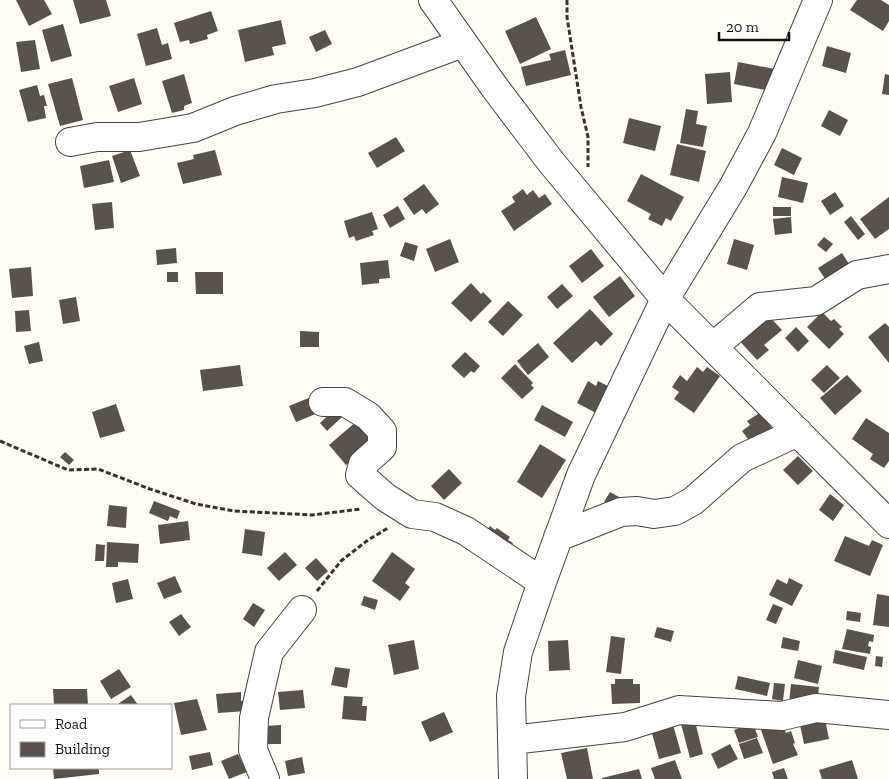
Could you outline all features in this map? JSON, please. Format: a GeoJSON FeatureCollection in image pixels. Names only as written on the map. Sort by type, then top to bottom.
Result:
{"type":"FeatureCollection","features":[{"type":"Feature","properties":{"kind":"street"},"geometry":{"type":"LineString","coordinates":[[433,0],[551,162],[665,299],[889,524]]}},
{"type":"Feature","properties":{"kind":"street"},"geometry":{"type":"LineString","coordinates":[[513,779],[511,696],[518,652],[581,475],[665,299],[733,187],[762,133],[818,0]]}},
{"type":"Feature","properties":{"kind":"street"},"geometry":{"type":"LineString","coordinates":[[70,142],[97,136],[139,137],[193,128],[234,111],[276,99],[315,93],[358,82],[463,43]]}},
{"type":"Feature","properties":{"kind":"street"},"geometry":{"type":"LineString","coordinates":[[713,348],[760,307],[816,301],[857,275],[889,269]]}},
{"type":"Feature","properties":{"kind":"street"},"geometry":{"type":"LineString","coordinates":[[323,402],[345,402],[368,416],[382,431],[382,447],[363,464],[360,475],[385,496],[412,514],[435,517],[466,531],[542,582]]}},
{"type":"Feature","properties":{"kind":"street"},"geometry":{"type":"LineString","coordinates":[[558,536],[621,512],[637,511],[654,514],[676,511],[693,501],[742,458],[798,432]]}},
{"type":"Feature","properties":{"kind":"street"},"geometry":{"type":"LineString","coordinates":[[265,779],[253,750],[254,718],[269,652],[302,610]]}},
{"type":"Feature","properties":{"kind":"street"},"geometry":{"type":"LineString","coordinates":[[512,740],[625,727],[679,710],[782,716],[816,708],[889,715]]}},
{"type":"Feature","properties":{"kind":"path"},"geometry":{"type":"LineString","coordinates":[[567,0],[567,16],[581,108],[588,137],[589,208]]}},
{"type":"Feature","properties":{"kind":"path"},"geometry":{"type":"LineString","coordinates":[[0,441],[68,470],[98,469],[196,504],[234,511],[312,515],[373,508],[385,496]]}},
{"type":"Feature","properties":{"kind":"path"},"geometry":{"type":"LineString","coordinates":[[302,610],[341,561],[368,540],[412,514]]}},
{"type":"Feature","properties":{"kind":"building"},"geometry":{"type":"Polygon","coordinates":[[[16,0],[44,0],[52,14],[29,26],[16,0]]]}},
{"type":"Feature","properties":{"kind":"building"},"geometry":{"type":"Polygon","coordinates":[[[73,0],[106,0],[111,16],[80,24],[73,0]]]}},
{"type":"Feature","properties":{"kind":"building"},"geometry":{"type":"Polygon","coordinates":[[[857,0],[881,0],[889,5],[889,21],[883,31],[850,10],[857,0]]]}},
{"type":"Feature","properties":{"kind":"building"},"geometry":{"type":"Polygon","coordinates":[[[211,11],[218,31],[207,35],[208,39],[190,44],[189,40],[180,42],[174,23],[211,11]]]}},
{"type":"Feature","properties":{"kind":"building"},"geometry":{"type":"Polygon","coordinates":[[[536,17],[551,49],[520,64],[505,31],[536,17]]]}},
{"type":"Feature","properties":{"kind":"building"},"geometry":{"type":"Polygon","coordinates":[[[281,20],[286,44],[272,47],[274,55],[245,62],[238,30],[281,20]]]}},
{"type":"Feature","properties":{"kind":"building"},"geometry":{"type":"Polygon","coordinates":[[[63,24],[72,56],[51,62],[42,30],[63,24]]]}},
{"type":"Feature","properties":{"kind":"building"},"geometry":{"type":"Polygon","coordinates":[[[157,28],[162,45],[168,43],[172,59],[146,66],[137,34],[157,28]]]}},
{"type":"Feature","properties":{"kind":"building"},"geometry":{"type":"Polygon","coordinates":[[[325,30],[332,44],[316,52],[309,37],[325,30]]]}},
{"type":"Feature","properties":{"kind":"building"},"geometry":{"type":"Polygon","coordinates":[[[35,40],[40,69],[21,72],[16,42],[35,40]]]}},
{"type":"Feature","properties":{"kind":"building"},"geometry":{"type":"Polygon","coordinates":[[[827,46],[851,53],[846,73],[822,66],[827,46]]]}},
{"type":"Feature","properties":{"kind":"building"},"geometry":{"type":"Polygon","coordinates":[[[565,50],[571,75],[526,86],[521,67],[551,60],[549,54],[565,50]]]}},
{"type":"Feature","properties":{"kind":"building"},"geometry":{"type":"Polygon","coordinates":[[[738,62],[775,69],[771,91],[734,84],[738,62]]]}},
{"type":"Feature","properties":{"kind":"building"},"geometry":{"type":"Polygon","coordinates":[[[730,72],[732,102],[707,104],[705,74],[730,72]]]}},
{"type":"Feature","properties":{"kind":"building"},"geometry":{"type":"Polygon","coordinates":[[[184,74],[192,103],[184,106],[184,110],[172,113],[162,81],[184,74]]]}},
{"type":"Feature","properties":{"kind":"building"},"geometry":{"type":"Polygon","coordinates":[[[885,74],[889,75],[889,95],[882,94],[885,74]]]}},
{"type":"Feature","properties":{"kind":"building"},"geometry":{"type":"Polygon","coordinates":[[[72,78],[83,120],[60,126],[48,84],[72,78]]]}},
{"type":"Feature","properties":{"kind":"building"},"geometry":{"type":"Polygon","coordinates":[[[134,78],[142,104],[118,112],[109,86],[134,78]]]}},
{"type":"Feature","properties":{"kind":"building"},"geometry":{"type":"Polygon","coordinates":[[[37,85],[40,96],[44,95],[47,106],[44,106],[46,118],[28,122],[19,90],[37,85]]]}},
{"type":"Feature","properties":{"kind":"building"},"geometry":{"type":"Polygon","coordinates":[[[686,109],[698,111],[696,124],[707,126],[703,147],[680,143],[686,109]]]}},
{"type":"Feature","properties":{"kind":"building"},"geometry":{"type":"Polygon","coordinates":[[[829,110],[848,120],[840,136],[821,126],[829,110]]]}},
{"type":"Feature","properties":{"kind":"building"},"geometry":{"type":"Polygon","coordinates":[[[629,118],[661,126],[655,151],[623,143],[629,118]]]}},
{"type":"Feature","properties":{"kind":"building"},"geometry":{"type":"Polygon","coordinates":[[[396,137],[405,151],[377,168],[368,153],[396,137]]]}},
{"type":"Feature","properties":{"kind":"building"},"geometry":{"type":"Polygon","coordinates":[[[677,144],[706,151],[699,182],[670,175],[677,144]]]}},
{"type":"Feature","properties":{"kind":"building"},"geometry":{"type":"Polygon","coordinates":[[[782,148],[802,158],[794,175],[774,165],[782,148]]]}},
{"type":"Feature","properties":{"kind":"building"},"geometry":{"type":"Polygon","coordinates":[[[130,150],[140,176],[121,183],[112,156],[130,150]]]}},
{"type":"Feature","properties":{"kind":"building"},"geometry":{"type":"Polygon","coordinates":[[[215,150],[222,175],[183,184],[177,163],[194,159],[193,155],[215,150]]]}},
{"type":"Feature","properties":{"kind":"building"},"geometry":{"type":"Polygon","coordinates":[[[109,160],[114,182],[84,188],[80,166],[109,160]]]}},
{"type":"Feature","properties":{"kind":"building"},"geometry":{"type":"Polygon","coordinates":[[[641,174],[684,197],[671,221],[666,218],[662,226],[648,219],[651,214],[627,201],[641,174]]]}},
{"type":"Feature","properties":{"kind":"building"},"geometry":{"type":"Polygon","coordinates":[[[782,177],[808,183],[803,203],[778,197],[782,177]]]}},
{"type":"Feature","properties":{"kind":"building"},"geometry":{"type":"Polygon","coordinates":[[[424,184],[439,204],[426,214],[422,209],[414,215],[403,199],[424,184]]]}},
{"type":"Feature","properties":{"kind":"building"},"geometry":{"type":"Polygon","coordinates":[[[523,189],[527,195],[533,190],[539,198],[545,194],[552,204],[514,231],[501,211],[515,202],[512,197],[523,189]]]}},
{"type":"Feature","properties":{"kind":"building"},"geometry":{"type":"Polygon","coordinates":[[[835,192],[844,206],[830,215],[821,201],[835,192]]]}},
{"type":"Feature","properties":{"kind":"building"},"geometry":{"type":"Polygon","coordinates":[[[889,197],[889,229],[875,239],[860,219],[889,197]]]}},
{"type":"Feature","properties":{"kind":"building"},"geometry":{"type":"Polygon","coordinates":[[[112,202],[114,228],[95,230],[92,204],[112,202]]]}},
{"type":"Feature","properties":{"kind":"building"},"geometry":{"type":"Polygon","coordinates":[[[398,206],[405,219],[390,228],[383,215],[398,206]]]}},
{"type":"Feature","properties":{"kind":"building"},"geometry":{"type":"Polygon","coordinates":[[[773,207],[791,207],[791,216],[773,216],[773,207]]]}},
{"type":"Feature","properties":{"kind":"building"},"geometry":{"type":"Polygon","coordinates":[[[372,212],[378,229],[372,231],[374,235],[356,241],[354,236],[349,238],[344,221],[372,212]]]}},
{"type":"Feature","properties":{"kind":"building"},"geometry":{"type":"Polygon","coordinates":[[[851,216],[865,234],[858,240],[844,222],[851,216]]]}},
{"type":"Feature","properties":{"kind":"building"},"geometry":{"type":"Polygon","coordinates":[[[791,217],[792,233],[775,235],[773,219],[791,217]]]}},
{"type":"Feature","properties":{"kind":"building"},"geometry":{"type":"Polygon","coordinates":[[[824,237],[833,244],[826,252],[817,245],[824,237]]]}},
{"type":"Feature","properties":{"kind":"building"},"geometry":{"type":"Polygon","coordinates":[[[450,239],[459,262],[435,272],[426,249],[450,239]]]}},
{"type":"Feature","properties":{"kind":"building"},"geometry":{"type":"Polygon","coordinates":[[[734,239],[754,245],[747,270],[727,264],[734,239]]]}},
{"type":"Feature","properties":{"kind":"building"},"geometry":{"type":"Polygon","coordinates":[[[405,242],[418,246],[414,261],[400,256],[405,242]]]}},
{"type":"Feature","properties":{"kind":"building"},"geometry":{"type":"Polygon","coordinates":[[[176,248],[177,263],[157,265],[156,250],[176,248]]]}},
{"type":"Feature","properties":{"kind":"building"},"geometry":{"type":"Polygon","coordinates":[[[591,249],[604,266],[582,283],[569,266],[591,249]]]}},
{"type":"Feature","properties":{"kind":"building"},"geometry":{"type":"Polygon","coordinates":[[[842,253],[853,270],[829,285],[818,268],[842,253]]]}},
{"type":"Feature","properties":{"kind":"building"},"geometry":{"type":"Polygon","coordinates":[[[388,260],[390,278],[379,279],[379,283],[362,285],[360,263],[388,260]]]}},
{"type":"Feature","properties":{"kind":"building"},"geometry":{"type":"Polygon","coordinates":[[[31,267],[33,296],[12,298],[9,269],[31,267]]]}},
{"type":"Feature","properties":{"kind":"building"},"geometry":{"type":"Polygon","coordinates":[[[167,272],[178,272],[178,282],[167,282],[167,272]]]}},
{"type":"Feature","properties":{"kind":"building"},"geometry":{"type":"Polygon","coordinates":[[[195,272],[223,272],[223,294],[196,294],[195,272]]]}},
{"type":"Feature","properties":{"kind":"building"},"geometry":{"type":"Polygon","coordinates":[[[620,276],[635,296],[609,317],[593,297],[620,276]]]}},
{"type":"Feature","properties":{"kind":"building"},"geometry":{"type":"Polygon","coordinates":[[[471,283],[481,294],[483,292],[492,301],[471,322],[451,303],[471,283]]]}},
{"type":"Feature","properties":{"kind":"building"},"geometry":{"type":"Polygon","coordinates":[[[562,284],[573,296],[557,309],[547,297],[562,284]]]}},
{"type":"Feature","properties":{"kind":"building"},"geometry":{"type":"Polygon","coordinates":[[[76,297],[80,321],[63,324],[59,300],[76,297]]]}},
{"type":"Feature","properties":{"kind":"building"},"geometry":{"type":"Polygon","coordinates":[[[508,301],[523,315],[503,336],[488,322],[508,301]]]}},
{"type":"Feature","properties":{"kind":"building"},"geometry":{"type":"Polygon","coordinates":[[[590,309],[613,334],[601,346],[596,341],[572,363],[553,343],[590,309]]]}},
{"type":"Feature","properties":{"kind":"building"},"geometry":{"type":"Polygon","coordinates":[[[29,310],[31,331],[16,332],[15,311],[29,310]]]}},
{"type":"Feature","properties":{"kind":"building"},"geometry":{"type":"Polygon","coordinates":[[[822,312],[831,321],[834,319],[842,327],[839,329],[844,334],[829,349],[807,327],[822,312]]]}},
{"type":"Feature","properties":{"kind":"building"},"geometry":{"type":"Polygon","coordinates":[[[766,313],[782,330],[764,345],[769,350],[757,360],[737,338],[766,313]]]}},
{"type":"Feature","properties":{"kind":"building"},"geometry":{"type":"Polygon","coordinates":[[[885,323],[889,327],[889,363],[868,337],[885,323]]]}},
{"type":"Feature","properties":{"kind":"building"},"geometry":{"type":"Polygon","coordinates":[[[796,327],[809,341],[798,352],[785,338],[796,327]]]}},
{"type":"Feature","properties":{"kind":"building"},"geometry":{"type":"Polygon","coordinates":[[[300,331],[319,332],[319,347],[300,347],[300,331]]]}},
{"type":"Feature","properties":{"kind":"building"},"geometry":{"type":"Polygon","coordinates":[[[39,342],[43,361],[29,364],[24,346],[39,342]]]}},
{"type":"Feature","properties":{"kind":"building"},"geometry":{"type":"Polygon","coordinates":[[[538,343],[549,357],[528,375],[517,361],[538,343]]]}},
{"type":"Feature","properties":{"kind":"building"},"geometry":{"type":"Polygon","coordinates":[[[465,352],[480,366],[474,373],[471,371],[464,378],[451,366],[465,352]]]}},
{"type":"Feature","properties":{"kind":"building"},"geometry":{"type":"Polygon","coordinates":[[[515,364],[533,383],[531,385],[534,388],[522,399],[501,378],[515,364]]]}},
{"type":"Feature","properties":{"kind":"building"},"geometry":{"type":"Polygon","coordinates":[[[240,365],[243,386],[203,391],[200,370],[240,365]]]}},
{"type":"Feature","properties":{"kind":"building"},"geometry":{"type":"Polygon","coordinates":[[[827,365],[840,378],[824,393],[811,380],[827,365]]]}},
{"type":"Feature","properties":{"kind":"building"},"geometry":{"type":"Polygon","coordinates":[[[697,367],[703,372],[707,367],[720,376],[694,413],[674,399],[679,392],[672,387],[680,375],[687,381],[697,367]]]}},
{"type":"Feature","properties":{"kind":"building"},"geometry":{"type":"Polygon","coordinates":[[[847,375],[862,391],[835,415],[820,398],[847,375]]]}},
{"type":"Feature","properties":{"kind":"building"},"geometry":{"type":"Polygon","coordinates":[[[588,381],[596,386],[598,381],[612,388],[598,414],[577,403],[588,381]]]}},
{"type":"Feature","properties":{"kind":"building"},"geometry":{"type":"Polygon","coordinates":[[[311,397],[318,413],[296,422],[289,406],[311,397]]]}},
{"type":"Feature","properties":{"kind":"building"},"geometry":{"type":"Polygon","coordinates":[[[116,404],[125,431],[100,438],[92,412],[116,404]]]}},
{"type":"Feature","properties":{"kind":"building"},"geometry":{"type":"Polygon","coordinates":[[[542,405],[573,422],[565,437],[534,420],[542,405]]]}},
{"type":"Feature","properties":{"kind":"building"},"geometry":{"type":"Polygon","coordinates":[[[335,409],[342,417],[327,431],[320,423],[335,409]]]}},
{"type":"Feature","properties":{"kind":"building"},"geometry":{"type":"Polygon","coordinates":[[[761,412],[775,433],[754,447],[742,431],[750,425],[747,421],[761,412]]]}},
{"type":"Feature","properties":{"kind":"building"},"geometry":{"type":"Polygon","coordinates":[[[866,418],[889,433],[889,461],[884,468],[870,459],[873,454],[852,439],[866,418]]]}},
{"type":"Feature","properties":{"kind":"building"},"geometry":{"type":"Polygon","coordinates":[[[357,421],[377,445],[362,452],[346,465],[329,445],[357,421]]]}},
{"type":"Feature","properties":{"kind":"building"},"geometry":{"type":"Polygon","coordinates":[[[540,444],[566,460],[542,498],[517,482],[540,444]]]}},
{"type":"Feature","properties":{"kind":"building"},"geometry":{"type":"Polygon","coordinates":[[[65,452],[74,460],[69,465],[60,457],[65,452]]]}},
{"type":"Feature","properties":{"kind":"building"},"geometry":{"type":"Polygon","coordinates":[[[798,456],[813,471],[798,485],[783,470],[798,456]]]}},
{"type":"Feature","properties":{"kind":"building"},"geometry":{"type":"Polygon","coordinates":[[[449,469],[462,483],[444,500],[431,486],[449,469]]]}},
{"type":"Feature","properties":{"kind":"building"},"geometry":{"type":"Polygon","coordinates":[[[610,492],[619,497],[613,508],[604,502],[610,492]]]}},
{"type":"Feature","properties":{"kind":"building"},"geometry":{"type":"Polygon","coordinates":[[[830,494],[844,505],[833,521],[819,510],[830,494]]]}},
{"type":"Feature","properties":{"kind":"building"},"geometry":{"type":"Polygon","coordinates":[[[154,501],[180,511],[177,519],[170,516],[168,521],[149,513],[154,501]]]}},
{"type":"Feature","properties":{"kind":"building"},"geometry":{"type":"Polygon","coordinates":[[[109,505],[127,507],[126,528],[107,526],[109,505]]]}},
{"type":"Feature","properties":{"kind":"building"},"geometry":{"type":"Polygon","coordinates":[[[188,521],[190,540],[160,544],[158,525],[188,521]]]}},
{"type":"Feature","properties":{"kind":"building"},"geometry":{"type":"Polygon","coordinates":[[[490,526],[495,530],[497,528],[510,537],[508,540],[513,543],[507,551],[484,534],[490,526]]]}},
{"type":"Feature","properties":{"kind":"building"},"geometry":{"type":"Polygon","coordinates":[[[245,529],[265,532],[262,556],[242,553],[245,529]]]}},
{"type":"Feature","properties":{"kind":"building"},"geometry":{"type":"Polygon","coordinates":[[[845,536],[869,546],[872,540],[883,545],[870,576],[834,561],[845,536]]]}},
{"type":"Feature","properties":{"kind":"building"},"geometry":{"type":"Polygon","coordinates":[[[107,542],[139,544],[138,563],[118,562],[118,567],[106,567],[107,542]]]}},
{"type":"Feature","properties":{"kind":"building"},"geometry":{"type":"Polygon","coordinates":[[[96,544],[105,545],[104,561],[95,561],[96,544]]]}},
{"type":"Feature","properties":{"kind":"building"},"geometry":{"type":"Polygon","coordinates":[[[285,552],[297,565],[279,581],[267,568],[285,552]]]}},
{"type":"Feature","properties":{"kind":"building"},"geometry":{"type":"Polygon","coordinates":[[[392,552],[415,569],[405,583],[410,587],[400,601],[372,581],[392,552]]]}},
{"type":"Feature","properties":{"kind":"building"},"geometry":{"type":"Polygon","coordinates":[[[316,558],[328,571],[317,581],[305,568],[316,558]]]}},
{"type":"Feature","properties":{"kind":"building"},"geometry":{"type":"Polygon","coordinates":[[[175,576],[182,592],[164,599],[157,583],[175,576]]]}},
{"type":"Feature","properties":{"kind":"building"},"geometry":{"type":"Polygon","coordinates":[[[789,578],[803,585],[792,606],[769,595],[777,579],[787,584],[789,578]]]}},
{"type":"Feature","properties":{"kind":"building"},"geometry":{"type":"Polygon","coordinates":[[[128,579],[133,599],[116,603],[112,583],[128,579]]]}},
{"type":"Feature","properties":{"kind":"building"},"geometry":{"type":"Polygon","coordinates":[[[877,594],[889,596],[889,627],[873,625],[877,594]]]}},
{"type":"Feature","properties":{"kind":"building"},"geometry":{"type":"Polygon","coordinates":[[[364,596],[378,600],[375,610],[361,605],[364,596]]]}},
{"type":"Feature","properties":{"kind":"building"},"geometry":{"type":"Polygon","coordinates":[[[253,603],[265,610],[254,627],[243,619],[253,603]]]}},
{"type":"Feature","properties":{"kind":"building"},"geometry":{"type":"Polygon","coordinates":[[[773,604],[783,608],[776,624],[766,620],[773,604]]]}},
{"type":"Feature","properties":{"kind":"building"},"geometry":{"type":"Polygon","coordinates":[[[847,611],[861,613],[860,622],[846,620],[847,611]]]}},
{"type":"Feature","properties":{"kind":"building"},"geometry":{"type":"Polygon","coordinates":[[[181,614],[191,627],[179,636],[169,622],[181,614]]]}},
{"type":"Feature","properties":{"kind":"building"},"geometry":{"type":"Polygon","coordinates":[[[657,627],[674,631],[671,642],[654,637],[657,627]]]}},
{"type":"Feature","properties":{"kind":"building"},"geometry":{"type":"Polygon","coordinates":[[[847,629],[874,635],[873,642],[869,641],[868,646],[871,647],[870,654],[842,649],[847,629]]]}},
{"type":"Feature","properties":{"kind":"building"},"geometry":{"type":"Polygon","coordinates":[[[611,636],[625,638],[621,674],[606,672],[611,636]]]}},
{"type":"Feature","properties":{"kind":"building"},"geometry":{"type":"Polygon","coordinates":[[[783,637],[800,641],[798,651],[781,648],[783,637]]]}},
{"type":"Feature","properties":{"kind":"building"},"geometry":{"type":"Polygon","coordinates":[[[414,640],[419,669],[394,675],[388,645],[414,640]]]}},
{"type":"Feature","properties":{"kind":"building"},"geometry":{"type":"Polygon","coordinates":[[[568,640],[570,670],[549,671],[548,641],[568,640]]]}},
{"type":"Feature","properties":{"kind":"building"},"geometry":{"type":"Polygon","coordinates":[[[835,650],[867,657],[864,670],[833,663],[835,650]]]}},
{"type":"Feature","properties":{"kind":"building"},"geometry":{"type":"Polygon","coordinates":[[[876,656],[883,657],[882,667],[875,666],[876,656]]]}},
{"type":"Feature","properties":{"kind":"building"},"geometry":{"type":"Polygon","coordinates":[[[798,660],[822,666],[818,684],[794,678],[798,660]]]}},
{"type":"Feature","properties":{"kind":"building"},"geometry":{"type":"Polygon","coordinates":[[[335,667],[350,669],[347,688],[331,685],[335,667]]]}},
{"type":"Feature","properties":{"kind":"building"},"geometry":{"type":"Polygon","coordinates":[[[119,669],[131,687],[111,699],[100,681],[119,669]]]}},
{"type":"Feature","properties":{"kind":"building"},"geometry":{"type":"Polygon","coordinates":[[[738,676],[770,683],[767,696],[735,689],[738,676]]]}},
{"type":"Feature","properties":{"kind":"building"},"geometry":{"type":"Polygon","coordinates":[[[615,679],[633,679],[633,684],[640,684],[640,703],[612,704],[611,684],[615,684],[615,679]]]}},
{"type":"Feature","properties":{"kind":"building"},"geometry":{"type":"Polygon","coordinates":[[[774,683],[785,684],[783,701],[772,699],[774,683]]]}},
{"type":"Feature","properties":{"kind":"building"},"geometry":{"type":"Polygon","coordinates":[[[791,684],[819,687],[817,705],[789,702],[791,684]]]}},
{"type":"Feature","properties":{"kind":"building"},"geometry":{"type":"Polygon","coordinates":[[[53,689],[87,689],[88,704],[54,704],[53,689]]]}},
{"type":"Feature","properties":{"kind":"building"},"geometry":{"type":"Polygon","coordinates":[[[303,690],[305,708],[280,710],[278,692],[303,690]]]}},
{"type":"Feature","properties":{"kind":"building"},"geometry":{"type":"Polygon","coordinates":[[[241,692],[241,701],[245,701],[247,711],[218,713],[216,694],[241,692]]]}},
{"type":"Feature","properties":{"kind":"building"},"geometry":{"type":"Polygon","coordinates":[[[131,695],[137,704],[118,704],[131,695]]]}},
{"type":"Feature","properties":{"kind":"building"},"geometry":{"type":"Polygon","coordinates":[[[344,696],[363,697],[362,706],[367,706],[366,721],[342,719],[344,696]]]}},
{"type":"Feature","properties":{"kind":"building"},"geometry":{"type":"Polygon","coordinates":[[[197,699],[207,730],[181,735],[174,703],[197,699]]]}},
{"type":"Feature","properties":{"kind":"building"},"geometry":{"type":"Polygon","coordinates":[[[444,712],[453,732],[430,742],[421,722],[444,712]]]}},
{"type":"Feature","properties":{"kind":"building"},"geometry":{"type":"Polygon","coordinates":[[[694,717],[703,754],[690,758],[680,720],[694,717]]]}},
{"type":"Feature","properties":{"kind":"building"},"geometry":{"type":"Polygon","coordinates":[[[825,719],[829,739],[804,744],[800,725],[825,719]]]}},
{"type":"Feature","properties":{"kind":"building"},"geometry":{"type":"Polygon","coordinates":[[[672,721],[681,753],[659,759],[650,726],[672,721]]]}},
{"type":"Feature","properties":{"kind":"building"},"geometry":{"type":"Polygon","coordinates":[[[753,723],[758,737],[739,743],[734,730],[753,723]]]}},
{"type":"Feature","properties":{"kind":"building"},"geometry":{"type":"Polygon","coordinates":[[[782,723],[786,733],[791,731],[795,743],[793,744],[798,755],[773,764],[761,730],[782,723]]]}},
{"type":"Feature","properties":{"kind":"building"},"geometry":{"type":"Polygon","coordinates":[[[281,725],[281,744],[265,744],[265,726],[281,725]]]}},
{"type":"Feature","properties":{"kind":"building"},"geometry":{"type":"Polygon","coordinates":[[[757,738],[763,753],[744,759],[739,744],[757,738]]]}},
{"type":"Feature","properties":{"kind":"building"},"geometry":{"type":"Polygon","coordinates":[[[730,744],[738,759],[718,769],[711,754],[730,744]]]}},
{"type":"Feature","properties":{"kind":"building"},"geometry":{"type":"Polygon","coordinates":[[[587,748],[593,779],[567,779],[561,753],[587,748]]]}},
{"type":"Feature","properties":{"kind":"building"},"geometry":{"type":"Polygon","coordinates":[[[210,752],[213,765],[192,770],[189,756],[210,752]]]}},
{"type":"Feature","properties":{"kind":"building"},"geometry":{"type":"Polygon","coordinates":[[[238,754],[247,772],[229,779],[221,761],[238,754]]]}},
{"type":"Feature","properties":{"kind":"building"},"geometry":{"type":"Polygon","coordinates":[[[302,757],[305,773],[288,776],[285,761],[302,757]]]}},
{"type":"Feature","properties":{"kind":"building"},"geometry":{"type":"Polygon","coordinates":[[[675,760],[682,779],[655,779],[651,768],[675,760]]]}},
{"type":"Feature","properties":{"kind":"building"},"geometry":{"type":"Polygon","coordinates":[[[852,760],[858,779],[822,779],[819,770],[852,760]]]}},
{"type":"Feature","properties":{"kind":"building"},"geometry":{"type":"Polygon","coordinates":[[[784,768],[788,779],[774,779],[772,772],[784,768]]]}},
{"type":"Feature","properties":{"kind":"building"},"geometry":{"type":"Polygon","coordinates":[[[53,769],[99,769],[99,774],[54,779],[53,769]]]}},
{"type":"Feature","properties":{"kind":"building"},"geometry":{"type":"Polygon","coordinates":[[[639,769],[642,779],[602,779],[602,778],[639,769]]]}}]}
